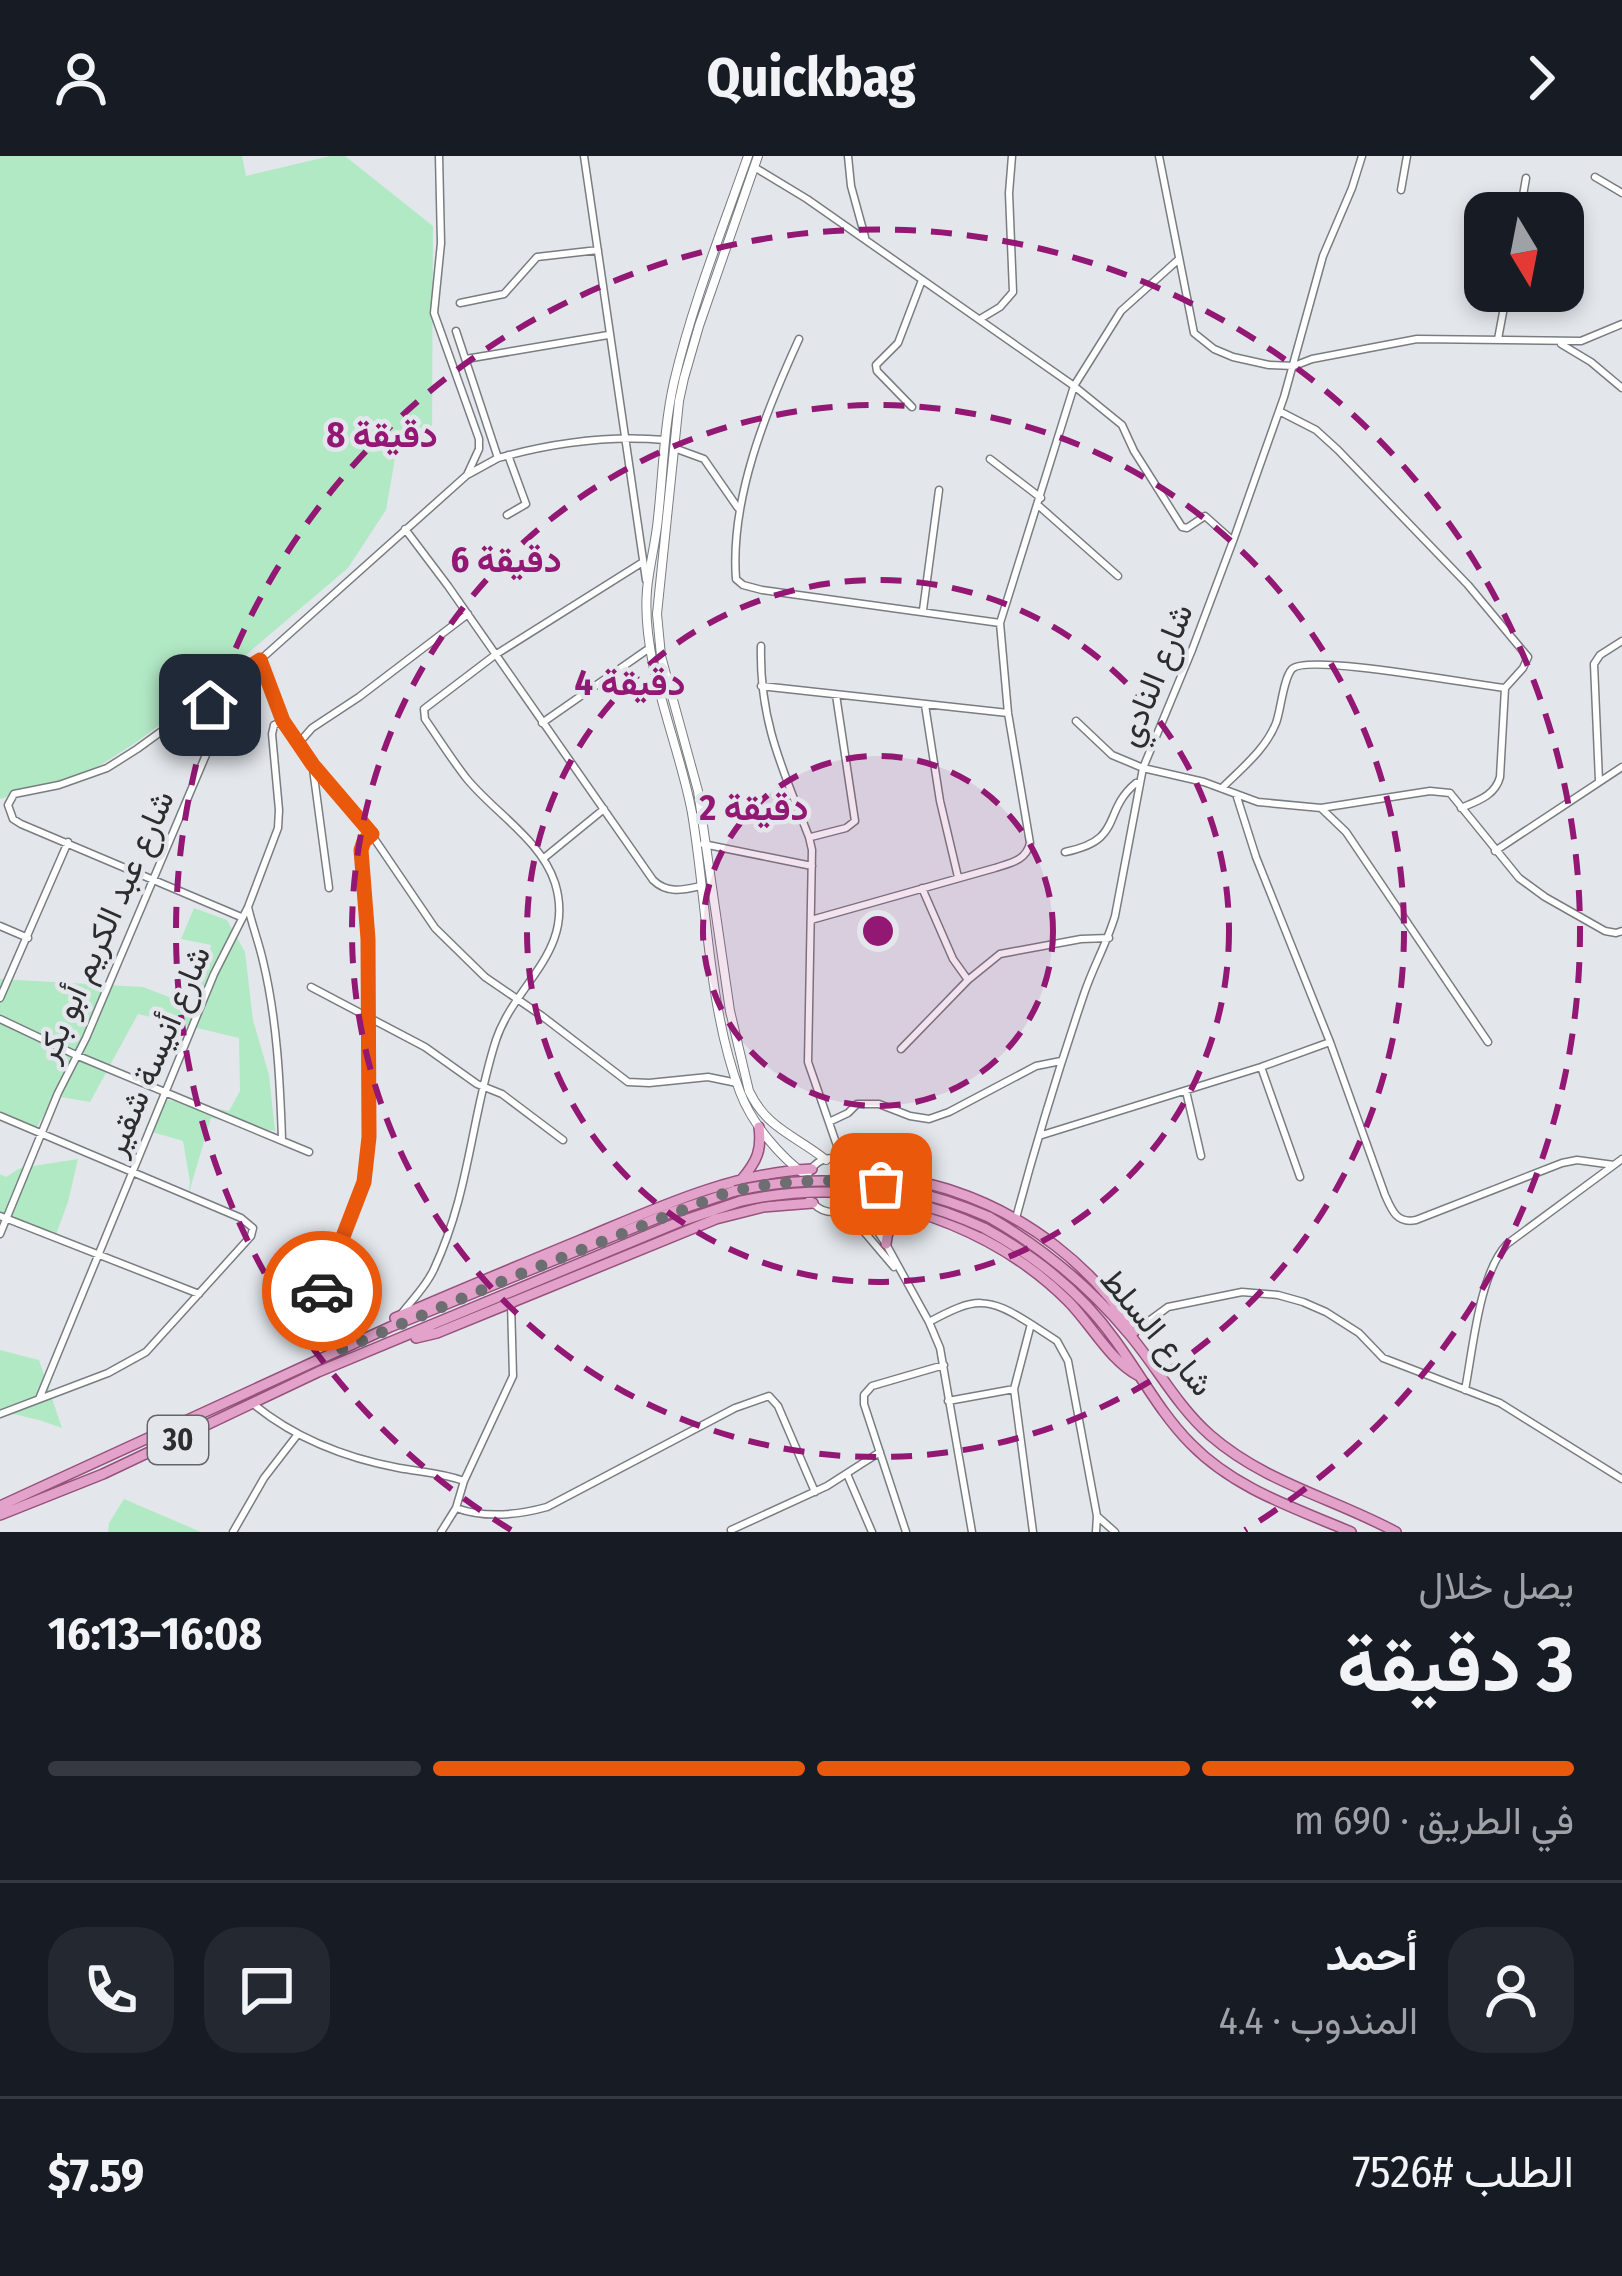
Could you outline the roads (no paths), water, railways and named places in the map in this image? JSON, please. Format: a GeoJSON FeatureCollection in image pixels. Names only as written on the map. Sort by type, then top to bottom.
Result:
{"type":"FeatureCollection","features":[{"type":"Feature","properties":{"kind":"main road"},"geometry":{"type":"LineString","coordinates":[[742,1179],[758,1158],[759,1126]]}},
{"type":"Feature","properties":{"kind":"main road"},"geometry":{"type":"LineString","coordinates":[[847,1164],[954,1191],[1016,1218],[1095,1281],[1135,1337]]}},
{"type":"Feature","properties":{"kind":"main road"},"geometry":{"type":"LineString","coordinates":[[345,1348],[367,1331],[400,1316],[667,1204],[742,1179],[806,1172]]}},
{"type":"Feature","properties":{"kind":"main road","name":"شارع السلط"},"geometry":{"type":"LineString","coordinates":[[0,1510],[345,1348],[683,1208],[735,1191],[816,1181],[881,1184],[934,1195],[1034,1244],[1075,1276],[1135,1337],[1183,1408],[1205,1431],[1282,1483],[1396,1532]]}},
{"type":"Feature","properties":{"kind":"main road","name":"شارع السلط"},"geometry":{"type":"LineString","coordinates":[[0,1510],[103,1474],[318,1372],[393,1343],[437,1333],[708,1210],[804,1192],[882,1195],[987,1222],[1065,1284],[1105,1326],[1183,1436],[1216,1466],[1281,1503],[1351,1532]]}},
{"type":"Feature","properties":{"kind":"main road"},"geometry":{"type":"LineString","coordinates":[[856,1198],[915,1210],[979,1237],[1038,1274],[1124,1366],[1142,1378]]}},
{"type":"Feature","properties":{"kind":"main road"},"geometry":{"type":"LineString","coordinates":[[513,1296],[716,1219],[763,1207],[813,1203]]}},
{"type":"Feature","properties":{"kind":"main road"},"geometry":{"type":"LineString","coordinates":[[886,1244],[894,1219],[915,1210]]}},
{"type":"Feature","properties":{"kind":"street"},"geometry":{"type":"LineString","coordinates":[[440,156],[441,243],[434,313],[476,430],[479,449],[467,475]]}},
{"type":"Feature","properties":{"kind":"street"},"geometry":{"type":"LineString","coordinates":[[584,156],[647,588],[651,647],[682,768],[729,1057],[748,1110],[806,1172],[813,1203],[853,1221],[904,1279]]}},
{"type":"Feature","properties":{"kind":"street"},"geometry":{"type":"LineString","coordinates":[[758,156],[750,162],[670,398],[658,638],[698,791],[730,1011],[749,1091],[774,1126],[826,1160],[847,1164]]}},
{"type":"Feature","properties":{"kind":"street"},"geometry":{"type":"LineString","coordinates":[[848,156],[866,241]]}},
{"type":"Feature","properties":{"kind":"street"},"geometry":{"type":"LineString","coordinates":[[980,320],[1013,292],[1012,156]]}},
{"type":"Feature","properties":{"kind":"street"},"geometry":{"type":"LineString","coordinates":[[1159,156],[1192,327],[1214,350],[1233,357],[1294,366],[1417,339],[1558,343],[1591,339],[1622,324]]}},
{"type":"Feature","properties":{"kind":"street","name":"شارع النادي"},"geometry":{"type":"LineString","coordinates":[[1016,1218],[1061,1061],[1109,938],[1143,768],[1233,541],[1294,366],[1323,256],[1362,156]]}},
{"type":"Feature","properties":{"kind":"street"},"geometry":{"type":"LineString","coordinates":[[1401,190],[1407,156]]}},
{"type":"Feature","properties":{"kind":"street"},"geometry":{"type":"LineString","coordinates":[[750,162],[1074,386],[1123,425],[1182,527],[1205,516],[1233,541]]}},
{"type":"Feature","properties":{"kind":"street"},"geometry":{"type":"LineString","coordinates":[[647,588],[684,378],[750,162]]}},
{"type":"Feature","properties":{"kind":"street"},"geometry":{"type":"LineString","coordinates":[[1595,177],[1622,193]]}},
{"type":"Feature","properties":{"kind":"street"},"geometry":{"type":"LineString","coordinates":[[1524,192],[1526,178]]}},
{"type":"Feature","properties":{"kind":"street"},"geometry":{"type":"LineString","coordinates":[[460,303],[504,295],[537,257],[598,250]]}},
{"type":"Feature","properties":{"kind":"street"},"geometry":{"type":"LineString","coordinates":[[811,920],[1018,860],[1030,847],[1008,713],[1000,622],[1074,386],[1120,311],[1179,260]]}},
{"type":"Feature","properties":{"kind":"street"},"geometry":{"type":"LineString","coordinates":[[911,407],[876,365],[898,343],[922,280]]}},
{"type":"Feature","properties":{"kind":"street"},"geometry":{"type":"LineString","coordinates":[[1498,339],[1503,312]]}},
{"type":"Feature","properties":{"kind":"street"},"geometry":{"type":"LineString","coordinates":[[456,331],[498,458]]}},
{"type":"Feature","properties":{"kind":"street"},"geometry":{"type":"LineString","coordinates":[[466,359],[608,335]]}},
{"type":"Feature","properties":{"kind":"street"},"geometry":{"type":"LineString","coordinates":[[799,339],[773,400],[738,508],[735,577],[743,585],[1000,622]]}},
{"type":"Feature","properties":{"kind":"street"},"geometry":{"type":"LineString","coordinates":[[1558,343],[1622,388]]}},
{"type":"Feature","properties":{"kind":"street"},"geometry":{"type":"LineString","coordinates":[[1279,411],[1316,430],[1338,450],[1526,652],[1526,664],[1505,688],[1497,787],[1461,808]]}},
{"type":"Feature","properties":{"kind":"street"},"geometry":{"type":"LineString","coordinates":[[476,430],[487,425]]}},
{"type":"Feature","properties":{"kind":"street"},"geometry":{"type":"LineString","coordinates":[[242,917],[13,819],[8,805],[11,796],[106,768],[137,749],[260,660],[467,475],[498,458],[568,442],[665,440]]}},
{"type":"Feature","properties":{"kind":"street"},"geometry":{"type":"LineString","coordinates":[[674,448],[704,459],[738,508]]}},
{"type":"Feature","properties":{"kind":"street"},"geometry":{"type":"LineString","coordinates":[[507,515],[526,504],[508,455]]}},
{"type":"Feature","properties":{"kind":"street"},"geometry":{"type":"LineString","coordinates":[[989,459],[1118,576]]}},
{"type":"Feature","properties":{"kind":"street"},"geometry":{"type":"LineString","coordinates":[[923,610],[939,490]]}},
{"type":"Feature","properties":{"kind":"street"},"geometry":{"type":"LineString","coordinates":[[405,530],[660,886],[680,890],[701,886]]}},
{"type":"Feature","properties":{"kind":"street"},"geometry":{"type":"LineString","coordinates":[[400,1316],[433,1273],[450,1233],[496,1041],[517,1000],[541,968],[557,930],[559,903],[544,858],[468,780],[424,714],[429,703],[495,655],[643,562]]}},
{"type":"Feature","properties":{"kind":"street"},"geometry":{"type":"LineString","coordinates":[[298,744],[312,728],[468,614]]}},
{"type":"Feature","properties":{"kind":"street"},"geometry":{"type":"LineString","coordinates":[[1599,781],[1594,664],[1622,641]]}},
{"type":"Feature","properties":{"kind":"street"},"geometry":{"type":"LineString","coordinates":[[761,646],[761,686],[776,755],[809,837],[809,1070],[847,1164],[860,1182],[848,1207],[833,1212]]}},
{"type":"Feature","properties":{"kind":"street"},"geometry":{"type":"LineString","coordinates":[[542,723],[651,647]]}},
{"type":"Feature","properties":{"kind":"street"},"geometry":{"type":"LineString","coordinates":[[260,660],[283,721],[298,744],[372,834],[435,928],[485,977],[628,1082],[708,1077],[737,1083]]}},
{"type":"Feature","properties":{"kind":"street"},"geometry":{"type":"LineString","coordinates":[[1222,788],[1266,741],[1290,673],[1298,666],[1408,673],[1505,688]]}},
{"type":"Feature","properties":{"kind":"street"},"geometry":{"type":"LineString","coordinates":[[761,686],[1008,713]]}},
{"type":"Feature","properties":{"kind":"street"},"geometry":{"type":"LineString","coordinates":[[809,837],[846,828],[855,821],[836,695]]}},
{"type":"Feature","properties":{"kind":"street","name":"شارع عبد الكريم أبو بكر"},"geometry":{"type":"LineString","coordinates":[[0,1234],[214,735],[207,699]]}},
{"type":"Feature","properties":{"kind":"street"},"geometry":{"type":"LineString","coordinates":[[926,706],[958,877]]}},
{"type":"Feature","properties":{"kind":"street","name":"شارع أنيسة شقير"},"geometry":{"type":"LineString","coordinates":[[39,1399],[164,1092],[248,907],[280,819],[272,734],[274,725],[283,721]]}},
{"type":"Feature","properties":{"kind":"street"},"geometry":{"type":"LineString","coordinates":[[1076,721],[1103,749],[1143,768],[1272,804],[1321,808],[1438,790],[1450,793],[1519,878],[1605,931],[1622,931]]}},
{"type":"Feature","properties":{"kind":"street"},"geometry":{"type":"LineString","coordinates":[[313,765],[329,888]]}},
{"type":"Feature","properties":{"kind":"street"},"geometry":{"type":"LineString","coordinates":[[1495,851],[1622,767]]}},
{"type":"Feature","properties":{"kind":"street"},"geometry":{"type":"LineString","coordinates":[[1065,852],[1101,839],[1126,793],[1139,781]]}},
{"type":"Feature","properties":{"kind":"street"},"geometry":{"type":"LineString","coordinates":[[1236,794],[1394,1214],[1403,1221],[1416,1220],[1562,1163],[1618,1162]]}},
{"type":"Feature","properties":{"kind":"street"},"geometry":{"type":"LineString","coordinates":[[1321,808],[1346,832],[1488,1042]]}},
{"type":"Feature","properties":{"kind":"street"},"geometry":{"type":"LineString","coordinates":[[544,858],[604,809]]}},
{"type":"Feature","properties":{"kind":"street"},"geometry":{"type":"LineString","coordinates":[[345,1348],[325,1317],[322,1291],[364,1182],[370,1118],[368,924],[361,850],[372,834]]}},
{"type":"Feature","properties":{"kind":"street"},"geometry":{"type":"LineString","coordinates":[[695,841],[812,866]]}},
{"type":"Feature","properties":{"kind":"street"},"geometry":{"type":"LineString","coordinates":[[0,998],[68,842]]}},
{"type":"Feature","properties":{"kind":"street"},"geometry":{"type":"LineString","coordinates":[[921,887],[968,980]]}},
{"type":"Feature","properties":{"kind":"street"},"geometry":{"type":"LineString","coordinates":[[248,907],[270,998],[282,1139]]}},
{"type":"Feature","properties":{"kind":"street"},"geometry":{"type":"LineString","coordinates":[[0,926],[28,938]]}},
{"type":"Feature","properties":{"kind":"street"},"geometry":{"type":"LineString","coordinates":[[236,927],[253,928]]}},
{"type":"Feature","properties":{"kind":"street"},"geometry":{"type":"LineString","coordinates":[[901,1049],[1000,954],[1109,938]]}},
{"type":"Feature","properties":{"kind":"street"},"geometry":{"type":"LineString","coordinates":[[311,987],[438,1054],[508,1097],[563,1140]]}},
{"type":"Feature","properties":{"kind":"street"},"geometry":{"type":"LineString","coordinates":[[0,1019],[309,1152]]}},
{"type":"Feature","properties":{"kind":"street"},"geometry":{"type":"LineString","coordinates":[[1040,1136],[1330,1042]]}},
{"type":"Feature","properties":{"kind":"street"},"geometry":{"type":"LineString","coordinates":[[708,1077],[729,1057]]}},
{"type":"Feature","properties":{"kind":"street"},"geometry":{"type":"LineString","coordinates":[[829,1122],[857,1103],[889,1107],[919,1118],[939,1116],[1027,1070],[1061,1061]]}},
{"type":"Feature","properties":{"kind":"street"},"geometry":{"type":"LineString","coordinates":[[1261,1067],[1300,1177]]}},
{"type":"Feature","properties":{"kind":"street"},"geometry":{"type":"LineString","coordinates":[[1186,1091],[1202,1156]]}},
{"type":"Feature","properties":{"kind":"street"},"geometry":{"type":"LineString","coordinates":[[0,1116],[252,1225],[251,1236],[139,1358],[0,1414]]}},
{"type":"Feature","properties":{"kind":"street"},"geometry":{"type":"LineString","coordinates":[[806,1172],[826,1160]]}},
{"type":"Feature","properties":{"kind":"street"},"geometry":{"type":"LineString","coordinates":[[1465,1390],[1484,1290],[1496,1256],[1618,1162]]}},
{"type":"Feature","properties":{"kind":"street"},"geometry":{"type":"LineString","coordinates":[[856,1198],[886,1244],[940,1348],[972,1532]]}},
{"type":"Feature","properties":{"kind":"street"},"geometry":{"type":"LineString","coordinates":[[4,1217],[199,1294]]}},
{"type":"Feature","properties":{"kind":"street"},"geometry":{"type":"LineString","coordinates":[[1135,1337],[1168,1307],[1242,1292],[1278,1295],[1326,1312],[1359,1333],[1386,1359],[1512,1409],[1622,1479]]}},
{"type":"Feature","properties":{"kind":"street"},"geometry":{"type":"LineString","coordinates":[[441,1532],[513,1376],[513,1296]]}},
{"type":"Feature","properties":{"kind":"street"},"geometry":{"type":"LineString","coordinates":[[929,1322],[958,1306],[982,1302],[1005,1308],[1057,1342],[1068,1360],[1096,1532]]}},
{"type":"Feature","properties":{"kind":"street"},"geometry":{"type":"LineString","coordinates":[[1031,1324],[1014,1389],[1033,1532]]}},
{"type":"Feature","properties":{"kind":"street"},"geometry":{"type":"LineString","coordinates":[[906,1532],[864,1404],[866,1390],[944,1365]]}},
{"type":"Feature","properties":{"kind":"street"},"geometry":{"type":"LineString","coordinates":[[949,1401],[1014,1389]]}},
{"type":"Feature","properties":{"kind":"street"},"geometry":{"type":"LineString","coordinates":[[456,1508],[482,1514],[547,1507],[735,1408],[769,1396],[776,1402],[815,1492]]}},
{"type":"Feature","properties":{"kind":"street"},"geometry":{"type":"LineString","coordinates":[[252,1403],[327,1447],[464,1481]]}},
{"type":"Feature","properties":{"kind":"street"},"geometry":{"type":"LineString","coordinates":[[233,1532],[263,1478],[298,1434]]}},
{"type":"Feature","properties":{"kind":"street"},"geometry":{"type":"LineString","coordinates":[[731,1530],[815,1492],[880,1452]]}},
{"type":"Feature","properties":{"kind":"street"},"geometry":{"type":"LineString","coordinates":[[847,1474],[872,1532]]}},
{"type":"Feature","properties":{"kind":"street"},"geometry":{"type":"LineString","coordinates":[[1097,1516],[1115,1532]]}}]}
